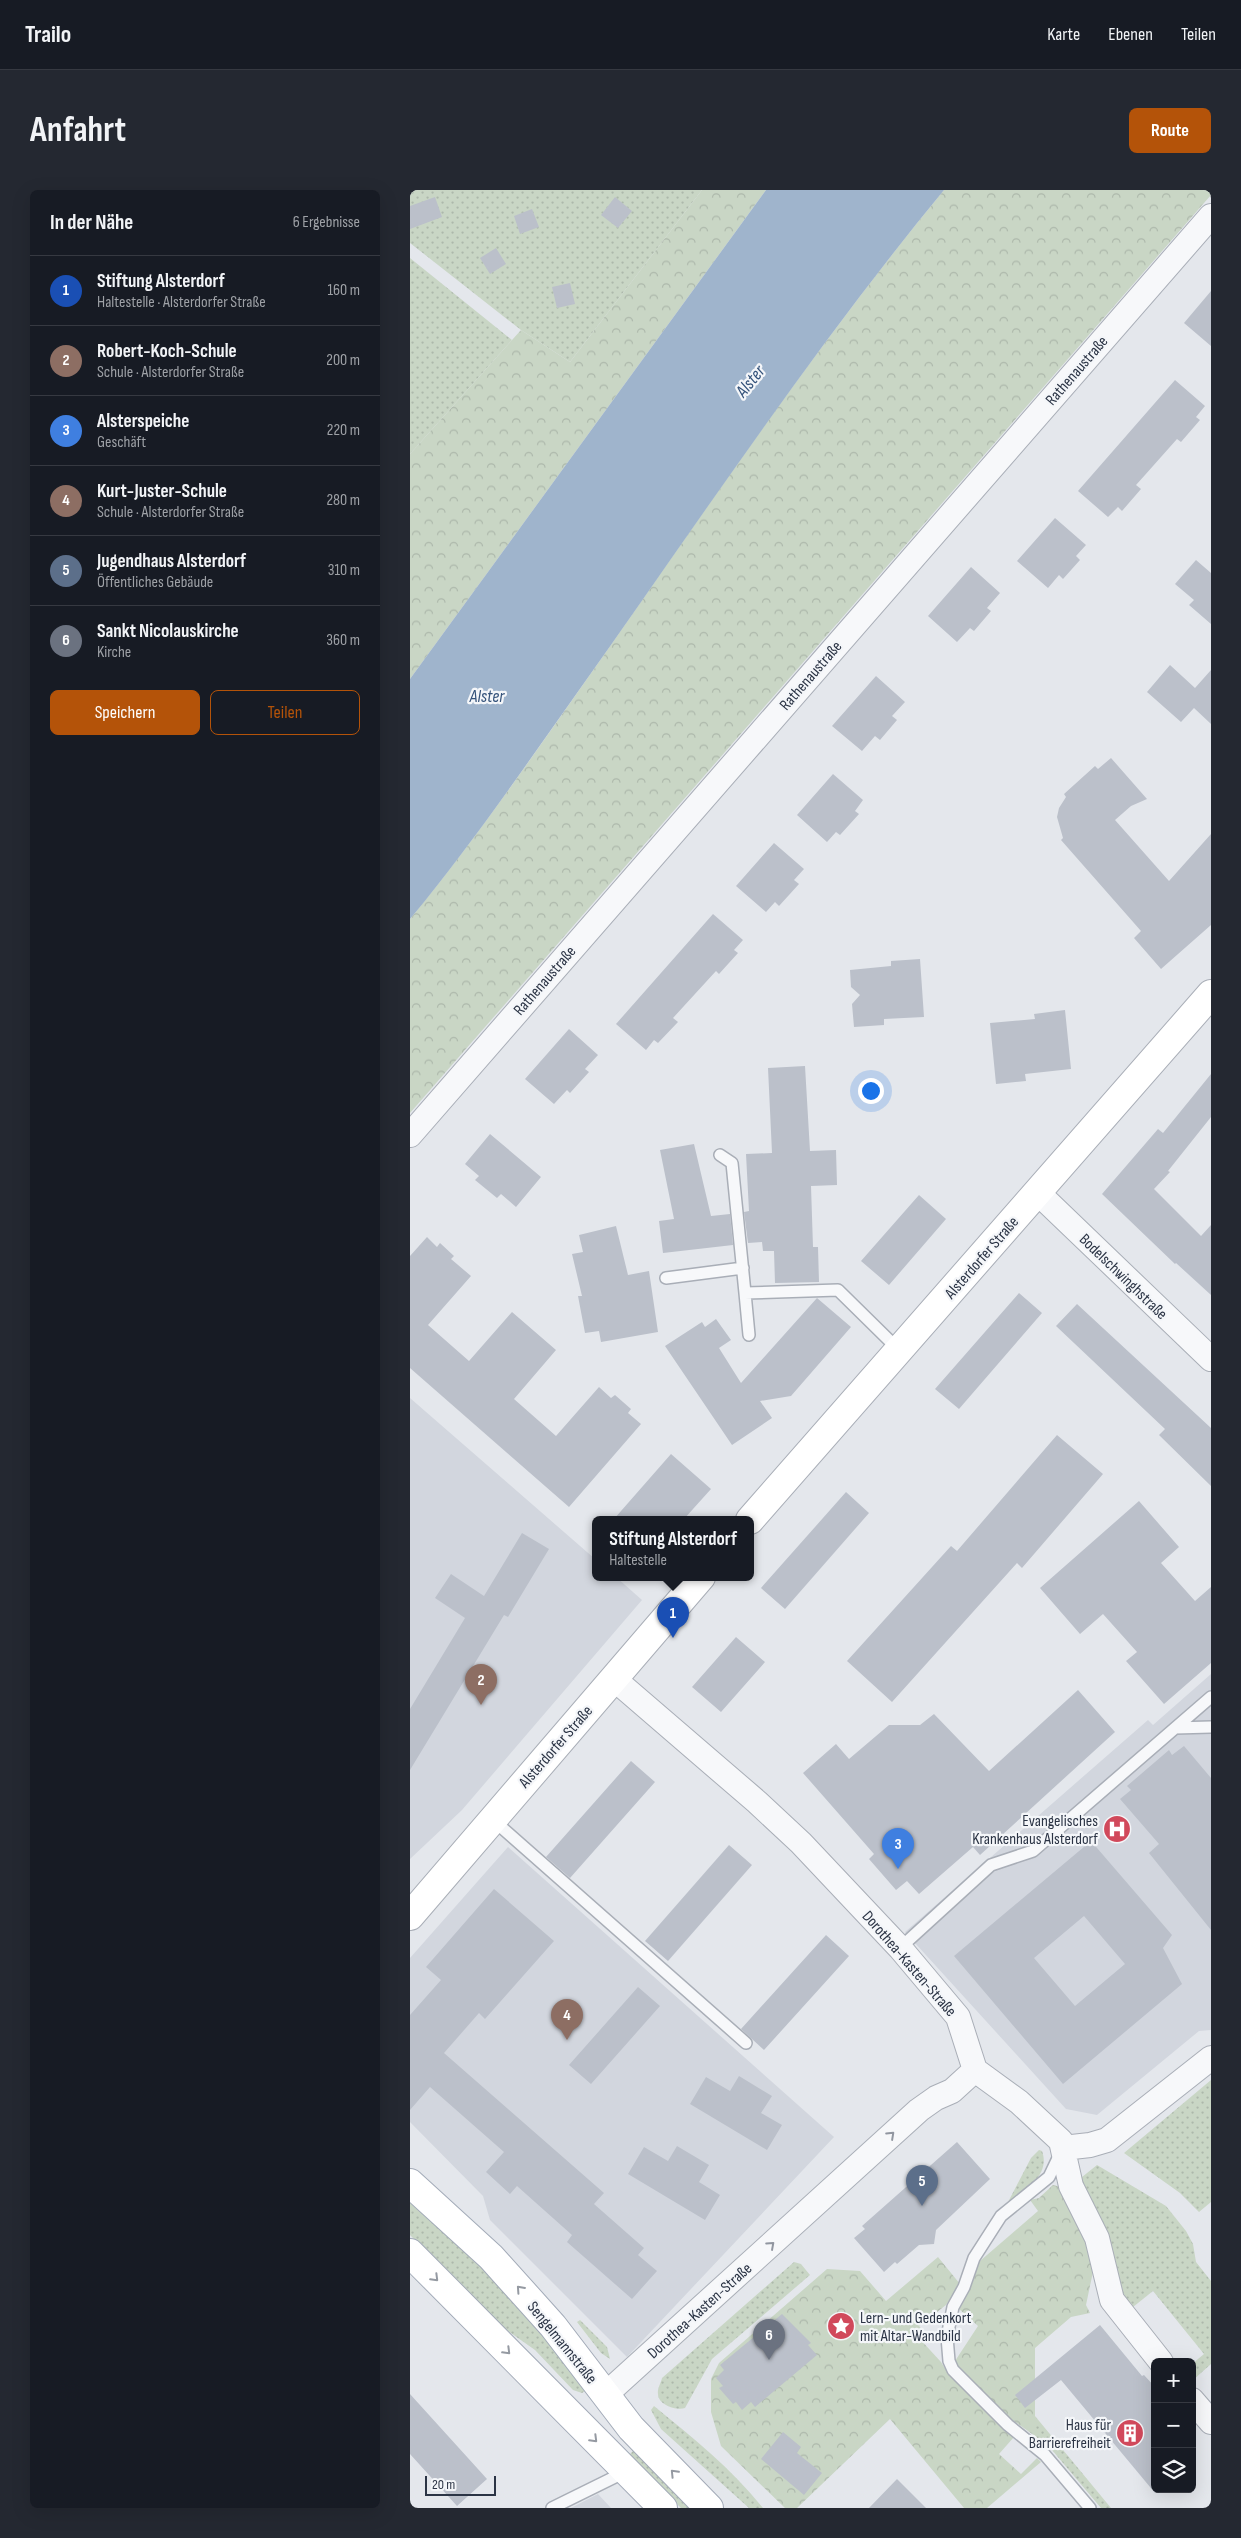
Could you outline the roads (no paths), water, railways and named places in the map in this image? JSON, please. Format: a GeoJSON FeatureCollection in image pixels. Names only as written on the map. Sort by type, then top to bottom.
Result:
{"type":"FeatureCollection","features":[{"type":"Feature","properties":{"kind":"street","name":"Rathenaustraße"},"geometry":{"type":"LineString","coordinates":[[410,1135],[1211,216]]}},
{"type":"Feature","properties":{"kind":"street","name":"Alsterdorfer Straße"},"geometry":{"type":"LineString","coordinates":[[754,1516],[1211,994]]}},
{"type":"Feature","properties":{"kind":"street","name":"Bodelschwinghstraße"},"geometry":{"type":"LineString","coordinates":[[1038,1192],[1211,1359]]}},
{"type":"Feature","properties":{"kind":"street","name":"Alsterdorfer Straße"},"geometry":{"type":"LineString","coordinates":[[410,1916],[698,1581]]}},
{"type":"Feature","properties":{"kind":"street","name":"Dorothea-Kasten-Straße"},"geometry":{"type":"LineString","coordinates":[[605,2395],[919,2110],[936,2098],[952,2091],[975,2070],[958,2017],[900,1948],[800,1842],[757,1802],[613,1678]]}},
{"type":"Feature","properties":{"kind":"street"},"geometry":{"type":"LineString","coordinates":[[1063,2148],[1107,2140],[1211,2058]]}},
{"type":"Feature","properties":{"kind":"street"},"geometry":{"type":"LineString","coordinates":[[975,2070],[1019,2102],[1057,2136],[1063,2148],[1071,2186],[1097,2238],[1112,2300],[1158,2358]]}},
{"type":"Feature","properties":{"kind":"street","name":"Sengelmannstraße"},"geometry":{"type":"LineString","coordinates":[[410,2183],[491,2257],[553,2326],[605,2395],[644,2442],[708,2508]]}},
{"type":"Feature","properties":{"kind":"street"},"geometry":{"type":"LineString","coordinates":[[410,2253],[560,2404],[636,2488],[663,2508]]}},
{"type":"Feature","properties":{"kind":"street"},"geometry":{"type":"LineString","coordinates":[[560,2404],[591,2402],[605,2395]]}},
{"type":"Feature","properties":{"kind":"street"},"geometry":{"type":"LineString","coordinates":[[1195,2403],[1211,2422]]}},
{"type":"Feature","properties":{"kind":"lane"},"geometry":{"type":"LineString","coordinates":[[720,1155],[732,1163],[749,1335]]}},
{"type":"Feature","properties":{"kind":"lane"},"geometry":{"type":"LineString","coordinates":[[666,1278],[743,1268]]}},
{"type":"Feature","properties":{"kind":"lane"},"geometry":{"type":"LineString","coordinates":[[745,1293],[838,1290],[899,1350]]}},
{"type":"Feature","properties":{"kind":"lane"},"geometry":{"type":"LineString","coordinates":[[900,1948],[991,1866],[1033,1851],[1211,1698]]}},
{"type":"Feature","properties":{"kind":"lane"},"geometry":{"type":"LineString","coordinates":[[1175,1728],[1211,1727]]}},
{"type":"Feature","properties":{"kind":"lane"},"geometry":{"type":"LineString","coordinates":[[492,1819],[746,2043]]}},
{"type":"Feature","properties":{"kind":"lane"},"geometry":{"type":"LineString","coordinates":[[1063,2148],[1049,2177],[1001,2216],[987,2235],[974,2258],[964,2287],[953,2307],[947,2337],[949,2361],[953,2370],[1008,2425],[1045,2455],[1090,2508]]}},
{"type":"Feature","properties":{"kind":"lane"},"geometry":{"type":"LineString","coordinates":[[552,2508],[636,2488]]}},
{"type":"Feature","properties":{"kind":"water","name":"Alster"},"geometry":{"type":"Polygon","coordinates":[[[766,190],[944,190],[848,312],[756,438],[496,808],[410,919],[410,679],[766,190]]]}},
{"type":"Feature","properties":{"kind":"place","name":"Stiftung Alsterdorf"},"geometry":{"type":"Point","coordinates":[673,1638]}},
{"type":"Feature","properties":{"kind":"place","name":"Robert-Koch-Schule"},"geometry":{"type":"Point","coordinates":[481,1705]}},
{"type":"Feature","properties":{"kind":"place","name":"Evangelisches Krankenhaus Alsterdorf"},"geometry":{"type":"Point","coordinates":[1117,1829]}},
{"type":"Feature","properties":{"kind":"place","name":"Alsterspeiche"},"geometry":{"type":"Point","coordinates":[898,1869]}},
{"type":"Feature","properties":{"kind":"place","name":"Kurt-Juster-Schule"},"geometry":{"type":"Point","coordinates":[567,2040]}},
{"type":"Feature","properties":{"kind":"place","name":"Jugendhaus Alsterdorf"},"geometry":{"type":"Point","coordinates":[922,2206]}},
{"type":"Feature","properties":{"kind":"place","name":"Lern- und Gedenkort mit Altar-Wandbild"},"geometry":{"type":"Point","coordinates":[841,2326]}},
{"type":"Feature","properties":{"kind":"place","name":"Sankt Nicolauskirche"},"geometry":{"type":"Point","coordinates":[769,2360]}},
{"type":"Feature","properties":{"kind":"place","name":"Haus für Barrierefreiheit"},"geometry":{"type":"Point","coordinates":[1130,2433]}}]}
